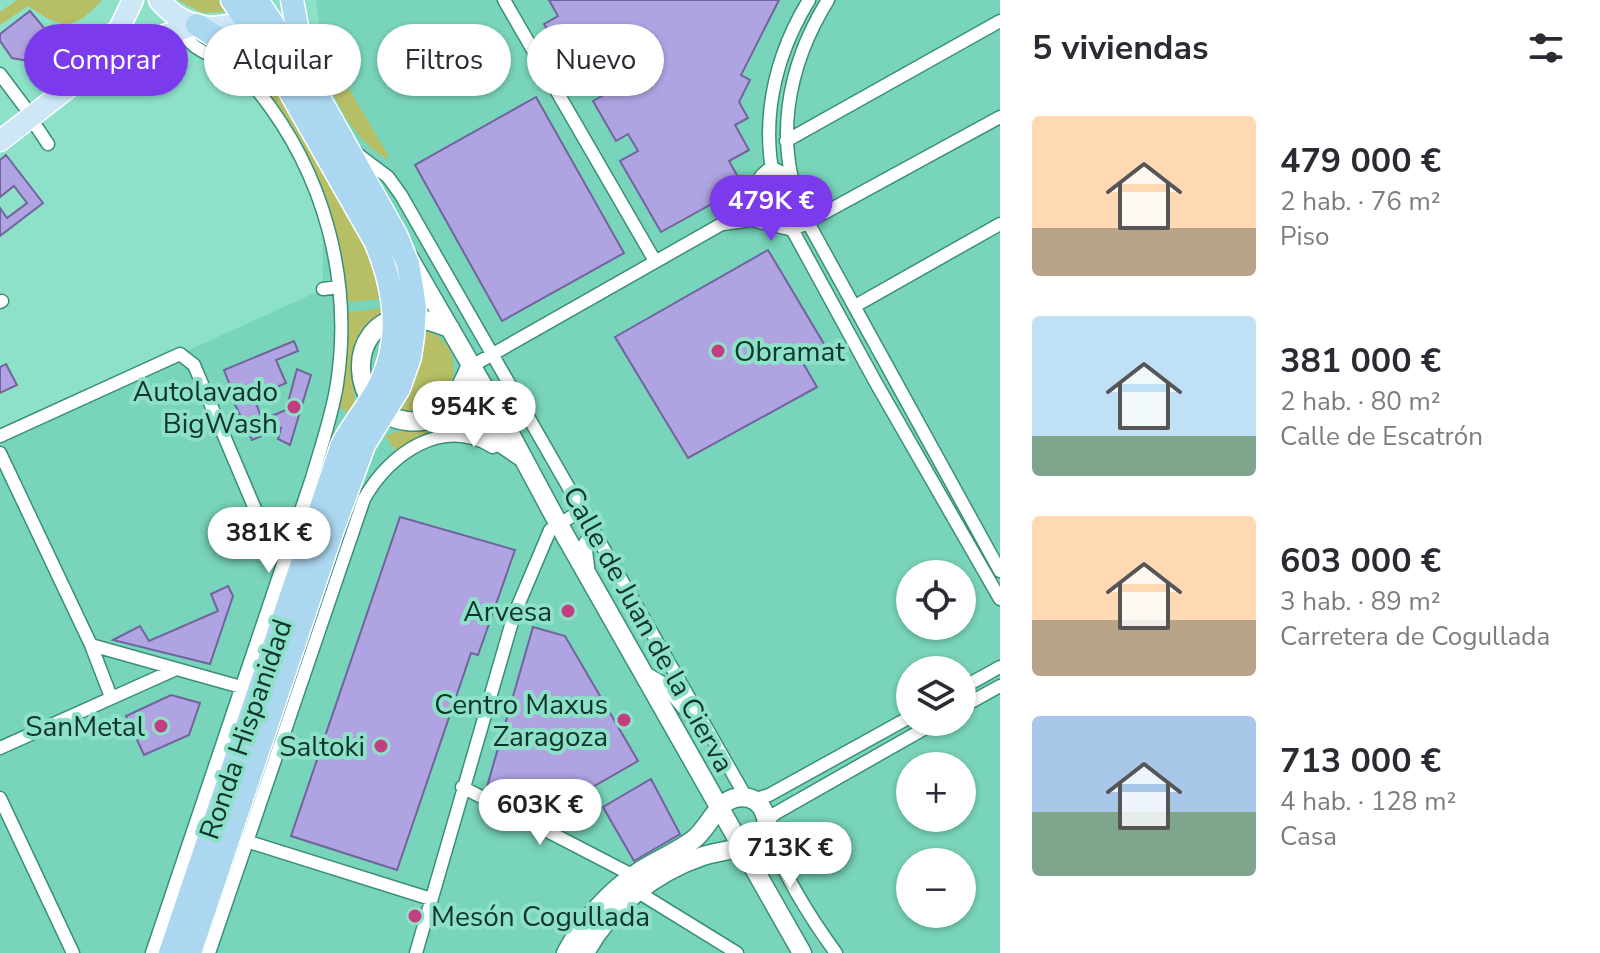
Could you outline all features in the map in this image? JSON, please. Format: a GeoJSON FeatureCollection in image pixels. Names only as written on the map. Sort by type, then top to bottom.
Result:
{"type":"FeatureCollection","features":[{"type":"Feature","properties":{"kind":"highway","name":"Ronda Hispanidad"},"geometry":{"type":"LineString","coordinates":[[232,0],[259,7]]}},
{"type":"Feature","properties":{"kind":"highway"},"geometry":{"type":"LineString","coordinates":[[292,0],[294,24]]}},
{"type":"Feature","properties":{"kind":"highway"},"geometry":{"type":"LineString","coordinates":[[188,24],[204,32]]}},
{"type":"Feature","properties":{"kind":"highway","name":"Ronda Hispanidad"},"geometry":{"type":"LineString","coordinates":[[170,953],[331,508],[364,445],[378,407],[399,388],[410,357],[404,319],[386,267],[304,96]]}},
{"type":"Feature","properties":{"kind":"highway","name":"Ronda Hispanidad"},"geometry":{"type":"LineString","coordinates":[[307,96],[342,142],[396,235],[408,264],[404,319]]}},
{"type":"Feature","properties":{"kind":"highway","name":"Ronda Hispanidad"},"geometry":{"type":"LineString","coordinates":[[190,953],[333,529],[331,508]]}},
{"type":"Feature","properties":{"kind":"main road"},"geometry":{"type":"LineString","coordinates":[[0,141],[27,111],[112,36],[125,20],[133,0]]}},
{"type":"Feature","properties":{"kind":"main road"},"geometry":{"type":"LineString","coordinates":[[159,0],[188,24],[217,28],[259,7]]}},
{"type":"Feature","properties":{"kind":"main road"},"geometry":{"type":"LineString","coordinates":[[0,124],[50,96]]}},
{"type":"Feature","properties":{"kind":"main road","name":"Ronda Hispanidad"},"geometry":{"type":"LineString","coordinates":[[396,235],[470,367],[506,424],[514,452],[558,523],[802,953]]}},
{"type":"Feature","properties":{"kind":"main road"},"geometry":{"type":"LineString","coordinates":[[450,328],[404,319],[379,328],[364,350],[361,376],[378,407],[410,422],[432,420],[480,429],[514,452]]}},
{"type":"Feature","properties":{"kind":"main road"},"geometry":{"type":"LineString","coordinates":[[432,420],[454,402],[470,367]]}},
{"type":"Feature","properties":{"kind":"main road"},"geometry":{"type":"LineString","coordinates":[[566,953],[581,926],[598,906],[636,884],[694,859],[757,840],[766,825],[763,808],[750,798],[736,798],[719,808],[694,840],[636,884],[585,953]]}},
{"type":"Feature","properties":{"kind":"street"},"geometry":{"type":"LineString","coordinates":[[504,0],[655,261]]}},
{"type":"Feature","properties":{"kind":"street"},"geometry":{"type":"LineString","coordinates":[[809,0],[780,60],[770,98],[771,167],[777,194],[793,230],[1000,599]]}},
{"type":"Feature","properties":{"kind":"street"},"geometry":{"type":"LineString","coordinates":[[828,0],[797,61],[787,108],[786,141],[794,184],[808,223],[1000,571]]}},
{"type":"Feature","properties":{"kind":"street"},"geometry":{"type":"LineString","coordinates":[[786,141],[1000,21]]}},
{"type":"Feature","properties":{"kind":"street"},"geometry":{"type":"LineString","coordinates":[[152,953],[332,410],[342,331],[339,287],[326,219],[305,165],[290,136],[244,75],[229,64],[193,47],[188,24]]}},
{"type":"Feature","properties":{"kind":"street"},"geometry":{"type":"LineString","coordinates":[[0,74],[48,144]]}},
{"type":"Feature","properties":{"kind":"street"},"geometry":{"type":"LineString","coordinates":[[720,225],[751,220],[793,230],[1000,117]]}},
{"type":"Feature","properties":{"kind":"street","name":"Calle de Juan de la Cierva"},"geometry":{"type":"LineString","coordinates":[[342,142],[388,177],[483,338],[498,350],[582,510],[717,747],[750,798]]}},
{"type":"Feature","properties":{"kind":"street"},"geometry":{"type":"LineString","coordinates":[[771,167],[785,174],[794,184]]}},
{"type":"Feature","properties":{"kind":"street"},"geometry":{"type":"LineString","coordinates":[[470,367],[720,225],[740,207],[771,167]]}},
{"type":"Feature","properties":{"kind":"street"},"geometry":{"type":"LineString","coordinates":[[855,306],[1000,224]]}},
{"type":"Feature","properties":{"kind":"street"},"geometry":{"type":"LineString","coordinates":[[323,289],[339,287]]}},
{"type":"Feature","properties":{"kind":"street"},"geometry":{"type":"LineString","coordinates":[[0,436],[180,354],[194,365],[258,516],[267,528],[290,539]]}},
{"type":"Feature","properties":{"kind":"street"},"geometry":{"type":"LineString","coordinates":[[209,953],[364,499],[382,471],[417,445],[451,437],[474,438],[496,449],[514,452]]}},
{"type":"Feature","properties":{"kind":"street"},"geometry":{"type":"LineString","coordinates":[[0,453],[91,645],[111,697]]}},
{"type":"Feature","properties":{"kind":"street"},"geometry":{"type":"LineString","coordinates":[[331,508],[332,586]]}},
{"type":"Feature","properties":{"kind":"street","name":"Ronda Hispanidad"},"geometry":{"type":"LineString","coordinates":[[250,663],[270,628],[294,557],[331,508]]}},
{"type":"Feature","properties":{"kind":"street"},"geometry":{"type":"LineString","coordinates":[[416,953],[514,615],[550,530],[582,510]]}},
{"type":"Feature","properties":{"kind":"street"},"geometry":{"type":"LineString","coordinates":[[593,585],[585,543],[594,530]]}},
{"type":"Feature","properties":{"kind":"street"},"geometry":{"type":"LineString","coordinates":[[91,645],[241,687]]}},
{"type":"Feature","properties":{"kind":"street"},"geometry":{"type":"LineString","coordinates":[[976,680],[1000,667]]}},
{"type":"Feature","properties":{"kind":"street"},"geometry":{"type":"LineString","coordinates":[[0,748],[174,670]]}},
{"type":"Feature","properties":{"kind":"street"},"geometry":{"type":"LineString","coordinates":[[641,670],[661,682],[717,747]]}},
{"type":"Feature","properties":{"kind":"street"},"geometry":{"type":"LineString","coordinates":[[976,699],[1000,686]]}},
{"type":"Feature","properties":{"kind":"street"},"geometry":{"type":"LineString","coordinates":[[750,798],[769,795],[896,725]]}},
{"type":"Feature","properties":{"kind":"street"},"geometry":{"type":"LineString","coordinates":[[836,953],[817,928],[775,851],[766,825],[776,813],[911,736]]}},
{"type":"Feature","properties":{"kind":"street","name":"Ronda Hispanidad"},"geometry":{"type":"LineString","coordinates":[[210,894],[228,867],[263,772],[279,746]]}},
{"type":"Feature","properties":{"kind":"street"},"geometry":{"type":"LineString","coordinates":[[185,908],[190,875],[213,805],[222,748]]}},
{"type":"Feature","properties":{"kind":"street"},"geometry":{"type":"LineString","coordinates":[[462,787],[636,884],[737,953]]}},
{"type":"Feature","properties":{"kind":"street"},"geometry":{"type":"LineString","coordinates":[[0,798],[73,953]]}},
{"type":"Feature","properties":{"kind":"street"},"geometry":{"type":"LineString","coordinates":[[246,841],[431,899]]}},
{"type":"Feature","properties":{"kind":"street"},"geometry":{"type":"LineString","coordinates":[[817,928],[826,953]]}},
{"type":"Feature","properties":{"kind":"shaded area"},"geometry":{"type":"Polygon","coordinates":[[[17,0],[102,0],[83,18],[66,24],[58,23],[28,6],[0,25],[0,12],[17,0]]]}},
{"type":"Feature","properties":{"kind":"shaded area"},"geometry":{"type":"Polygon","coordinates":[[[177,0],[222,0],[230,12],[202,13],[177,0]]]}},
{"type":"Feature","properties":{"kind":"shaded area"},"geometry":{"type":"Polygon","coordinates":[[[316,0],[1000,0],[1000,953],[0,953],[0,436],[323,289],[322,96],[361,96],[361,24],[319,24],[316,0]]]}},
{"type":"Feature","properties":{"kind":"shaded area"},"geometry":{"type":"Polygon","coordinates":[[[269,96],[279,96],[284,101],[363,235],[384,299],[347,302],[326,203],[315,171],[283,112],[269,96]]]}},
{"type":"Feature","properties":{"kind":"shaded area"},"geometry":{"type":"Polygon","coordinates":[[[335,96],[353,96],[388,155],[387,159],[359,136],[335,96]]]}},
{"type":"Feature","properties":{"kind":"shaded area"},"geometry":{"type":"Polygon","coordinates":[[[383,308],[358,345],[353,358],[353,415],[338,407],[347,350],[347,312],[383,308]]]}},
{"type":"Feature","properties":{"kind":"shaded area"},"geometry":{"type":"Polygon","coordinates":[[[423,331],[439,337],[449,348],[453,378],[447,393],[436,405],[420,412],[399,411],[423,331]]]}},
{"type":"Feature","properties":{"kind":"shaded area"},"geometry":{"type":"Polygon","coordinates":[[[472,388],[490,417],[497,420],[505,433],[457,414],[472,388]]]}},
{"type":"Feature","properties":{"kind":"shaded area"},"geometry":{"type":"Polygon","coordinates":[[[454,429],[425,437],[396,451],[385,436],[405,431],[454,429]]]}},
{"type":"Feature","properties":{"kind":"building"},"geometry":{"type":"Polygon","coordinates":[[[549,0],[779,0],[741,75],[750,80],[739,102],[748,118],[735,125],[749,150],[729,161],[738,177],[719,188],[724,197],[661,232],[620,161],[638,151],[628,134],[616,141],[593,101],[602,96],[664,96],[664,24],[544,24],[558,16],[549,0]]]}},
{"type":"Feature","properties":{"kind":"building"},"geometry":{"type":"Polygon","coordinates":[[[30,11],[41,24],[24,24],[24,60],[12,58],[0,41],[0,34],[30,11]]]}},
{"type":"Feature","properties":{"kind":"building"},"geometry":{"type":"Polygon","coordinates":[[[536,97],[624,253],[502,321],[415,165],[536,97]]]}},
{"type":"Feature","properties":{"kind":"building"},"geometry":{"type":"Polygon","coordinates":[[[6,155],[43,203],[0,236],[0,208],[7,218],[27,203],[14,186],[0,197],[0,160],[6,155]]]}},
{"type":"Feature","properties":{"kind":"building","name":"Obramat"},"geometry":{"type":"Polygon","coordinates":[[[768,250],[824,344],[800,358],[817,387],[688,458],[615,337],[768,250]]]}},
{"type":"Feature","properties":{"kind":"building"},"geometry":{"type":"Polygon","coordinates":[[[294,341],[298,351],[276,360],[286,383],[254,397],[262,420],[286,410],[297,369],[311,375],[290,445],[278,439],[281,428],[252,440],[228,390],[231,388],[224,370],[294,341]]]}},
{"type":"Feature","properties":{"kind":"building"},"geometry":{"type":"Polygon","coordinates":[[[6,364],[17,385],[0,393],[0,367],[6,364]]]}},
{"type":"Feature","properties":{"kind":"building","name":"Saltoki"},"geometry":{"type":"Polygon","coordinates":[[[400,517],[515,550],[478,655],[471,653],[397,870],[291,836],[400,517]]]}},
{"type":"Feature","properties":{"kind":"building"},"geometry":{"type":"Polygon","coordinates":[[[228,586],[233,596],[210,664],[113,640],[140,626],[149,641],[218,611],[211,594],[228,586]]]}},
{"type":"Feature","properties":{"kind":"building"},"geometry":{"type":"Polygon","coordinates":[[[533,627],[565,636],[638,761],[542,816],[486,790],[533,627]]]}},
{"type":"Feature","properties":{"kind":"building","name":"SanMetal"},"geometry":{"type":"Polygon","coordinates":[[[171,695],[200,703],[189,735],[144,755],[126,716],[171,695]]]}},
{"type":"Feature","properties":{"kind":"building"},"geometry":{"type":"Polygon","coordinates":[[[651,779],[680,834],[634,861],[603,807],[651,779]]]}},
{"type":"Feature","properties":{"kind":"place","name":"Obramat"},"geometry":{"type":"Point","coordinates":[718,351]}},
{"type":"Feature","properties":{"kind":"place","name":"Autolavado BigWash"},"geometry":{"type":"Point","coordinates":[294,407]}},
{"type":"Feature","properties":{"kind":"place","name":"Arvesa"},"geometry":{"type":"Point","coordinates":[568,611]}},
{"type":"Feature","properties":{"kind":"place","name":"Centro Maxus Zaragoza"},"geometry":{"type":"Point","coordinates":[624,720]}},
{"type":"Feature","properties":{"kind":"place","name":"SanMetal"},"geometry":{"type":"Point","coordinates":[161,726]}},
{"type":"Feature","properties":{"kind":"place","name":"Saltoki"},"geometry":{"type":"Point","coordinates":[381,746]}},
{"type":"Feature","properties":{"kind":"place","name":"Mesón Cogullada"},"geometry":{"type":"Point","coordinates":[415,916]}}]}
